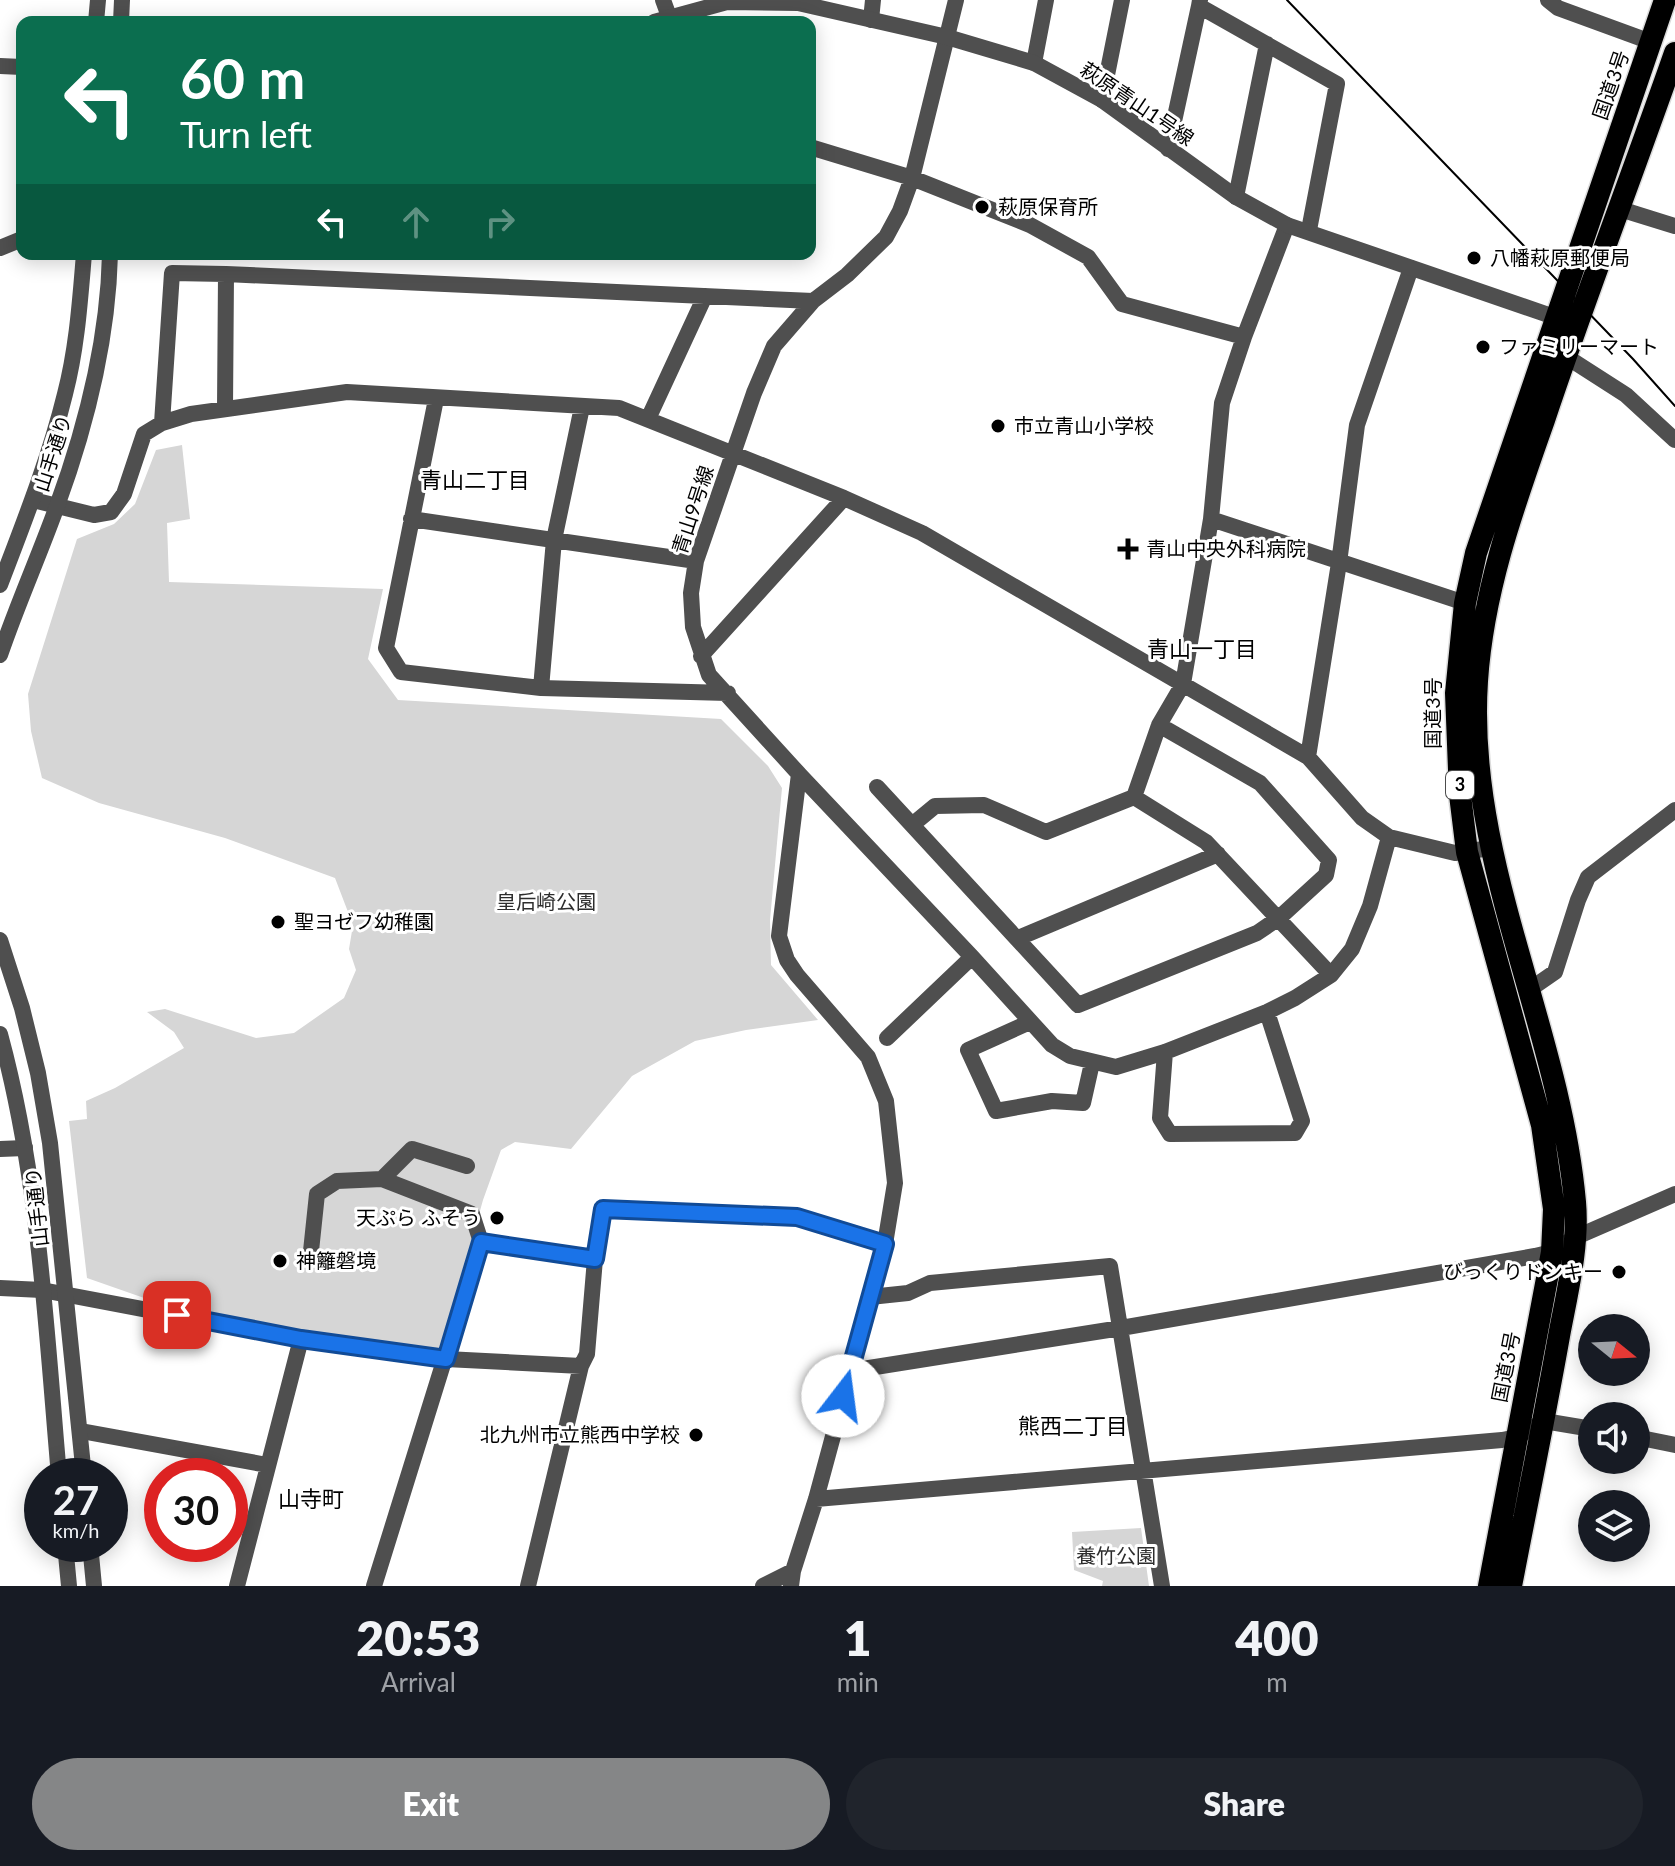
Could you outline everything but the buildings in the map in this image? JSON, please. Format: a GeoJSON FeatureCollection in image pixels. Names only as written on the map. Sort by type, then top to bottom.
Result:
{"type":"FeatureCollection","features":[{"type":"Feature","properties":{"kind":"highway","name":"国道3号"},"geometry":{"type":"LineString","coordinates":[[1489,1586],[1552,1252],[1554,1209],[1542,1125],[1467,852],[1456,724],[1459,647],[1476,553],[1567,321],[1665,0]]}},
{"type":"Feature","properties":{"kind":"highway","name":"国道3号"},"geometry":{"type":"LineString","coordinates":[[1567,321],[1620,209],[1675,53]]}},
{"type":"Feature","properties":{"kind":"highway","name":"国道3号"},"geometry":{"type":"LineString","coordinates":[[1511,1586],[1567,1294],[1575,1206],[1557,1092],[1508,921],[1491,848],[1476,740],[1476,682],[1495,565],[1556,351]]}},
{"type":"Feature","properties":{"kind":"street"},"geometry":{"type":"LineString","coordinates":[[871,20],[873,0]]}},
{"type":"Feature","properties":{"kind":"street","name":"青山9号線"},"geometry":{"type":"LineString","coordinates":[[956,0],[912,178],[900,211],[886,237],[847,275],[813,301],[774,346],[696,561],[691,593],[693,627],[709,675],[799,774],[1052,1045],[1070,1056],[1092,1063]]}},
{"type":"Feature","properties":{"kind":"street"},"geometry":{"type":"LineString","coordinates":[[1034,63],[1046,0]]}},
{"type":"Feature","properties":{"kind":"street"},"geometry":{"type":"LineString","coordinates":[[1102,100],[1122,0]]}},
{"type":"Feature","properties":{"kind":"street"},"geometry":{"type":"LineString","coordinates":[[1548,0],[1558,8],[1651,42]]}},
{"type":"Feature","properties":{"kind":"street","name":"萩原青山1号線"},"geometry":{"type":"LineString","coordinates":[[678,16],[727,2],[798,3],[947,37],[1034,63],[1102,100],[1236,197],[1287,225],[1309,230],[1567,321]]}},
{"type":"Feature","properties":{"kind":"street"},"geometry":{"type":"LineString","coordinates":[[1168,149],[1199,3],[1337,84],[1309,230]]}},
{"type":"Feature","properties":{"kind":"street"},"geometry":{"type":"LineString","coordinates":[[1236,197],[1267,44]]}},
{"type":"Feature","properties":{"kind":"street"},"geometry":{"type":"LineString","coordinates":[[816,149],[912,178],[1030,225],[1088,257],[1122,304],[1244,337]]}},
{"type":"Feature","properties":{"kind":"street"},"geometry":{"type":"LineString","coordinates":[[1620,209],[1675,226]]}},
{"type":"Feature","properties":{"kind":"street"},"geometry":{"type":"LineString","coordinates":[[912,825],[935,806],[984,805],[1046,832],[1134,797],[1159,725],[1183,684],[1211,519],[1222,403],[1287,225]]}},
{"type":"Feature","properties":{"kind":"street","name":"山手通り"},"geometry":{"type":"LineString","coordinates":[[0,585],[33,500],[66,392],[77,333],[83,260]]}},
{"type":"Feature","properties":{"kind":"street","name":"山手通り"},"geometry":{"type":"LineString","coordinates":[[0,655],[57,507],[87,413],[104,330],[110,260]]}},
{"type":"Feature","properties":{"kind":"street"},"geometry":{"type":"LineString","coordinates":[[1308,757],[1357,425],[1411,268]]}},
{"type":"Feature","properties":{"kind":"street"},"geometry":{"type":"LineString","coordinates":[[162,423],[172,273],[813,301]]}},
{"type":"Feature","properties":{"kind":"street"},"geometry":{"type":"LineString","coordinates":[[225,408],[226,274]]}},
{"type":"Feature","properties":{"kind":"street"},"geometry":{"type":"LineString","coordinates":[[648,419],[705,296]]}},
{"type":"Feature","properties":{"kind":"street"},"geometry":{"type":"LineString","coordinates":[[1556,351],[1626,395],[1675,440]]}},
{"type":"Feature","properties":{"kind":"street"},"geometry":{"type":"LineString","coordinates":[[33,500],[94,515],[111,512],[124,494],[144,434],[162,423],[225,408],[347,392],[619,408],[844,498],[922,533],[1308,757],[1362,818],[1389,837],[1455,853],[1491,848]]}},
{"type":"Feature","properties":{"kind":"street"},"geometry":{"type":"LineString","coordinates":[[436,399],[386,648],[401,672],[541,688],[728,693]]}},
{"type":"Feature","properties":{"kind":"street"},"geometry":{"type":"LineString","coordinates":[[541,688],[554,540],[582,407]]}},
{"type":"Feature","properties":{"kind":"street"},"geometry":{"type":"LineString","coordinates":[[701,656],[844,498]]}},
{"type":"Feature","properties":{"kind":"street"},"geometry":{"type":"LineString","coordinates":[[411,519],[696,561]]}},
{"type":"Feature","properties":{"kind":"street"},"geometry":{"type":"LineString","coordinates":[[1211,519],[1465,603]]}},
{"type":"Feature","properties":{"kind":"street"},"geometry":{"type":"LineString","coordinates":[[877,787],[1078,1005],[1257,933],[1279,918],[1326,875],[1329,860],[1260,783],[1159,725]]}},
{"type":"Feature","properties":{"kind":"street"},"geometry":{"type":"LineString","coordinates":[[763,1586],[793,1582],[885,1244],[895,1183],[886,1101],[868,1057],[797,975],[787,960],[779,936],[799,774]]}},
{"type":"Feature","properties":{"kind":"street"},"geometry":{"type":"LineString","coordinates":[[1134,797],[1206,842],[1331,975]]}},
{"type":"Feature","properties":{"kind":"street"},"geometry":{"type":"LineString","coordinates":[[1529,990],[1555,972],[1588,877],[1675,810]]}},
{"type":"Feature","properties":{"kind":"street"},"geometry":{"type":"LineString","coordinates":[[1030,1022],[968,1050],[996,1111],[1052,1101],[1083,1103],[1092,1063],[1116,1067],[1165,1052],[1295,998],[1331,975],[1352,949],[1370,906],[1389,837]]}},
{"type":"Feature","properties":{"kind":"street"},"geometry":{"type":"LineString","coordinates":[[1018,938],[1218,854]]}},
{"type":"Feature","properties":{"kind":"street","name":"山手通り"},"geometry":{"type":"LineString","coordinates":[[0,940],[22,1008],[38,1073],[50,1143],[83,1458]]}},
{"type":"Feature","properties":{"kind":"street"},"geometry":{"type":"LineString","coordinates":[[887,1038],[972,957]]}},
{"type":"Feature","properties":{"kind":"street"},"geometry":{"type":"LineString","coordinates":[[1165,1052],[1160,1118],[1170,1134],[1295,1133],[1302,1121],[1267,1012]]}},
{"type":"Feature","properties":{"kind":"street","name":"山手通り"},"geometry":{"type":"LineString","coordinates":[[0,1034],[25,1148],[57,1458]]}},
{"type":"Feature","properties":{"kind":"street"},"geometry":{"type":"LineString","coordinates":[[0,1149],[25,1148]]}},
{"type":"Feature","properties":{"kind":"street"},"geometry":{"type":"LineString","coordinates":[[382,1179],[412,1149],[467,1166]]}},
{"type":"Feature","properties":{"kind":"street"},"geometry":{"type":"LineString","coordinates":[[311,1251],[317,1194],[337,1181],[382,1179],[472,1214],[481,1242],[374,1586]]}},
{"type":"Feature","properties":{"kind":"street"},"geometry":{"type":"LineString","coordinates":[[850,1371],[1121,1328],[1552,1252],[1574,1238],[1675,1194]]}},
{"type":"Feature","properties":{"kind":"street"},"geometry":{"type":"LineString","coordinates":[[528,1586],[581,1366],[587,1354],[595,1259],[603,1209],[797,1217],[885,1244]]}},
{"type":"Feature","properties":{"kind":"street"},"geometry":{"type":"LineString","coordinates":[[481,1242],[595,1259]]}},
{"type":"Feature","properties":{"kind":"street"},"geometry":{"type":"LineString","coordinates":[[870,1297],[908,1293],[930,1283],[1110,1266],[1164,1586]]}},
{"type":"Feature","properties":{"kind":"street"},"geometry":{"type":"LineString","coordinates":[[0,1288],[42,1290],[301,1339],[446,1359],[581,1366]]}},
{"type":"Feature","properties":{"kind":"street"},"geometry":{"type":"LineString","coordinates":[[237,1586],[301,1339]]}},
{"type":"Feature","properties":{"kind":"street"},"geometry":{"type":"LineString","coordinates":[[816,1499],[1517,1437],[1544,1421],[1578,1427]]}},
{"type":"Feature","properties":{"kind":"street"},"geometry":{"type":"LineString","coordinates":[[81,1431],[267,1465]]}},
{"type":"Feature","properties":{"kind":"street"},"geometry":{"type":"LineString","coordinates":[[1650,1440],[1675,1445]]}},
{"type":"Feature","properties":{"kind":"street"},"geometry":{"type":"LineString","coordinates":[[67,1562],[69,1586]]}},
{"type":"Feature","properties":{"kind":"street"},"geometry":{"type":"LineString","coordinates":[[92,1562],[94,1586]]}},
{"type":"Feature","properties":{"kind":"green space","name":"皇后崎公園"},"geometry":{"type":"Polygon","coordinates":[[[182,445],[190,519],[167,523],[169,582],[383,589],[368,659],[398,700],[721,719],[768,766],[782,788],[770,920],[771,965],[818,1020],[695,1041],[632,1076],[571,1149],[515,1142],[501,1150],[483,1200],[441,1350],[305,1331],[147,1299],[87,1278],[69,1121],[87,1119],[86,1101],[184,1048],[174,1032],[147,1012],[165,1009],[256,1038],[294,1033],[344,998],[356,970],[349,949],[353,925],[335,878],[225,838],[99,803],[42,778],[31,731],[28,694],[77,539],[114,524],[135,504],[156,450],[182,445]]]}},
{"type":"Feature","properties":{"kind":"green space","name":"養竹公園"},"geometry":{"type":"Polygon","coordinates":[[[1141,1528],[1149,1586],[1102,1586],[1103,1581],[1074,1570],[1072,1532],[1141,1528]]]}},
{"type":"Feature","properties":{"kind":"tram line"},"geometry":{"type":"LineString","coordinates":[[1287,0],[1675,406]]}},
{"type":"Feature","properties":{"kind":"place","name":"萩原保育所"},"geometry":{"type":"Point","coordinates":[982,207]}},
{"type":"Feature","properties":{"kind":"place","name":"八幡萩原郵便局"},"geometry":{"type":"Point","coordinates":[1474,258]}},
{"type":"Feature","properties":{"kind":"place","name":"ファミリーマート"},"geometry":{"type":"Point","coordinates":[1483,347]}},
{"type":"Feature","properties":{"kind":"place","name":"市立青山小学校"},"geometry":{"type":"Point","coordinates":[998,426]}},
{"type":"Feature","properties":{"kind":"place","name":"青山中央外科病院"},"geometry":{"type":"Point","coordinates":[1128,549]}},
{"type":"Feature","properties":{"kind":"place","name":"聖ヨゼフ幼稚園"},"geometry":{"type":"Point","coordinates":[278,922]}},
{"type":"Feature","properties":{"kind":"place","name":"天ぷら ふそう"},"geometry":{"type":"Point","coordinates":[497,1218]}},
{"type":"Feature","properties":{"kind":"place","name":"神籬磐境"},"geometry":{"type":"Point","coordinates":[280,1261]}},
{"type":"Feature","properties":{"kind":"place","name":"びっくりドンキー"},"geometry":{"type":"Point","coordinates":[1619,1272]}},
{"type":"Feature","properties":{"kind":"place","name":"北九州市立熊西中学校"},"geometry":{"type":"Point","coordinates":[696,1435]}},
{"type":"Feature","properties":{"kind":"district","name":"青山二丁目"},"geometry":{"type":"Point","coordinates":[475,480]}},
{"type":"Feature","properties":{"kind":"district","name":"青山一丁目"},"geometry":{"type":"Point","coordinates":[1202,649]}},
{"type":"Feature","properties":{"kind":"district","name":"熊西二丁目"},"geometry":{"type":"Point","coordinates":[1073,1426]}},
{"type":"Feature","properties":{"kind":"district","name":"山寺町"},"geometry":{"type":"Point","coordinates":[311,1499]}},
{"type":"Feature","properties":{"kind":"route"},"geometry":{"type":"LineString","coordinates":[[177,1315],[301,1339],[446,1359],[481,1242],[595,1259],[603,1209],[797,1217],[885,1244],[843,1396]]}}]}
